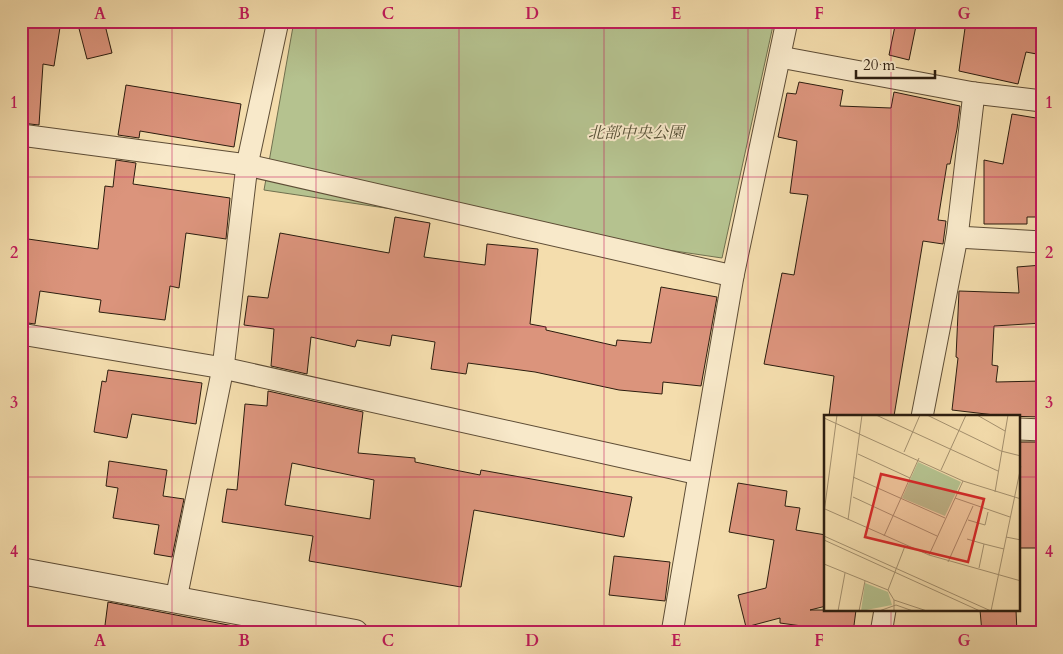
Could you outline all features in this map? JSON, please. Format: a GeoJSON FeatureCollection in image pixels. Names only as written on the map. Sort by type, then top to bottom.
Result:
{"type":"FeatureCollection","features":[{"type":"Feature","properties":{"kind":"street"},"geometry":{"type":"LineString","coordinates":[[176,599],[223,368],[247,165],[278,21]]}},
{"type":"Feature","properties":{"kind":"street"},"geometry":{"type":"LineString","coordinates":[[672,633],[733,276],[787,21]]}},
{"type":"Feature","properties":{"kind":"street"},"geometry":{"type":"LineString","coordinates":[[780,56],[974,93],[1042,100]]}},
{"type":"Feature","properties":{"kind":"street"},"geometry":{"type":"LineString","coordinates":[[922,415],[957,237],[974,93]]}},
{"type":"Feature","properties":{"kind":"street"},"geometry":{"type":"LineString","coordinates":[[21,135],[247,165],[733,276]]}},
{"type":"Feature","properties":{"kind":"street"},"geometry":{"type":"LineString","coordinates":[[957,237],[1042,242]]}},
{"type":"Feature","properties":{"kind":"street"},"geometry":{"type":"LineString","coordinates":[[21,334],[223,368],[700,474]]}},
{"type":"Feature","properties":{"kind":"street"},"geometry":{"type":"LineString","coordinates":[[1020,429],[1042,430]]}},
{"type":"Feature","properties":{"kind":"street"},"geometry":{"type":"LineString","coordinates":[[21,571],[355,633]]}},
{"type":"Feature","properties":{"kind":"street"},"geometry":{"type":"LineString","coordinates":[[881,633],[885,612]]}},
{"type":"Feature","properties":{"kind":"green space","name":"北部中央公園"},"geometry":{"type":"Polygon","coordinates":[[[294,21],[774,21],[722,258],[264,190],[294,21]]]}},
{"type":"Feature","properties":{"kind":"building"},"geometry":{"type":"Polygon","coordinates":[[[24,21],[61,21],[54,66],[43,64],[39,125],[21,123],[21,39],[24,21]]]}},
{"type":"Feature","properties":{"kind":"building"},"geometry":{"type":"Polygon","coordinates":[[[77,21],[104,21],[112,53],[87,59],[77,21]]]}},
{"type":"Feature","properties":{"kind":"building"},"geometry":{"type":"Polygon","coordinates":[[[896,21],[917,21],[909,60],[889,55],[896,21]]]}},
{"type":"Feature","properties":{"kind":"building"},"geometry":{"type":"Polygon","coordinates":[[[966,21],[1042,21],[1042,55],[1026,52],[1018,84],[959,71],[966,21]]]}},
{"type":"Feature","properties":{"kind":"building"},"geometry":{"type":"Polygon","coordinates":[[[799,82],[843,90],[840,106],[891,108],[894,92],[960,106],[950,164],[947,164],[938,220],[946,221],[943,244],[923,241],[894,415],[829,415],[834,376],[764,364],[782,273],[794,275],[808,195],[790,193],[797,141],[778,137],[787,93],[796,94],[799,82]]]}},
{"type":"Feature","properties":{"kind":"building"},"geometry":{"type":"Polygon","coordinates":[[[126,85],[241,104],[234,147],[140,131],[139,138],[118,135],[126,85]]]}},
{"type":"Feature","properties":{"kind":"building"},"geometry":{"type":"Polygon","coordinates":[[[1012,114],[1042,119],[1042,217],[1027,217],[1027,224],[984,224],[984,160],[1003,164],[1012,114]]]}},
{"type":"Feature","properties":{"kind":"building"},"geometry":{"type":"Polygon","coordinates":[[[116,160],[136,163],[133,184],[230,198],[226,239],[186,233],[179,288],[170,286],[165,320],[99,312],[101,300],[40,291],[35,324],[21,322],[21,238],[98,249],[105,186],[113,187],[116,160]]]}},
{"type":"Feature","properties":{"kind":"building"},"geometry":{"type":"Polygon","coordinates":[[[395,217],[430,223],[424,257],[485,265],[487,244],[538,249],[530,324],[546,327],[546,330],[616,346],[617,340],[651,343],[661,287],[717,297],[701,386],[663,382],[662,394],[619,390],[535,372],[468,363],[466,374],[431,369],[435,342],[392,335],[390,346],[357,340],[355,347],[311,337],[307,374],[271,366],[274,329],[244,325],[248,296],[268,298],[280,233],[389,253],[395,217]]]}},
{"type":"Feature","properties":{"kind":"building"},"geometry":{"type":"Polygon","coordinates":[[[1042,265],[1042,323],[994,326],[992,365],[998,366],[996,382],[1042,381],[1042,417],[994,415],[952,410],[958,358],[956,357],[959,291],[1019,293],[1017,267],[1042,265]]]}},
{"type":"Feature","properties":{"kind":"building"},"geometry":{"type":"Polygon","coordinates":[[[108,370],[202,383],[196,424],[132,414],[127,438],[94,432],[102,381],[106,382],[108,370]]]}},
{"type":"Feature","properties":{"kind":"building"},"geometry":{"type":"Polygon","coordinates":[[[268,391],[363,412],[358,453],[415,458],[415,462],[480,475],[481,470],[632,497],[624,537],[474,510],[461,587],[309,561],[313,536],[222,522],[227,489],[237,490],[245,404],[267,406],[268,391]],[[292,463],[285,505],[370,519],[374,480],[292,463]]]}},
{"type":"Feature","properties":{"kind":"building"},"geometry":{"type":"Polygon","coordinates":[[[1020,442],[1042,442],[1041,548],[1020,548],[1020,442]]]}},
{"type":"Feature","properties":{"kind":"building"},"geometry":{"type":"Polygon","coordinates":[[[109,461],[167,470],[163,496],[184,499],[172,557],[154,554],[159,525],[113,518],[118,488],[106,486],[109,461]]]}},
{"type":"Feature","properties":{"kind":"building"},"geometry":{"type":"Polygon","coordinates":[[[738,483],[787,491],[785,506],[800,508],[796,530],[824,535],[824,606],[810,610],[856,612],[853,633],[780,623],[780,618],[746,627],[738,595],[766,588],[774,540],[729,532],[738,483]]]}},
{"type":"Feature","properties":{"kind":"building"},"geometry":{"type":"Polygon","coordinates":[[[614,556],[670,562],[665,601],[609,595],[614,556]]]}},
{"type":"Feature","properties":{"kind":"building"},"geometry":{"type":"Polygon","coordinates":[[[108,602],[244,628],[243,633],[104,633],[108,602]]]}},
{"type":"Feature","properties":{"kind":"building"},"geometry":{"type":"Polygon","coordinates":[[[980,612],[1016,612],[1017,633],[982,633],[980,612]]]}}]}
